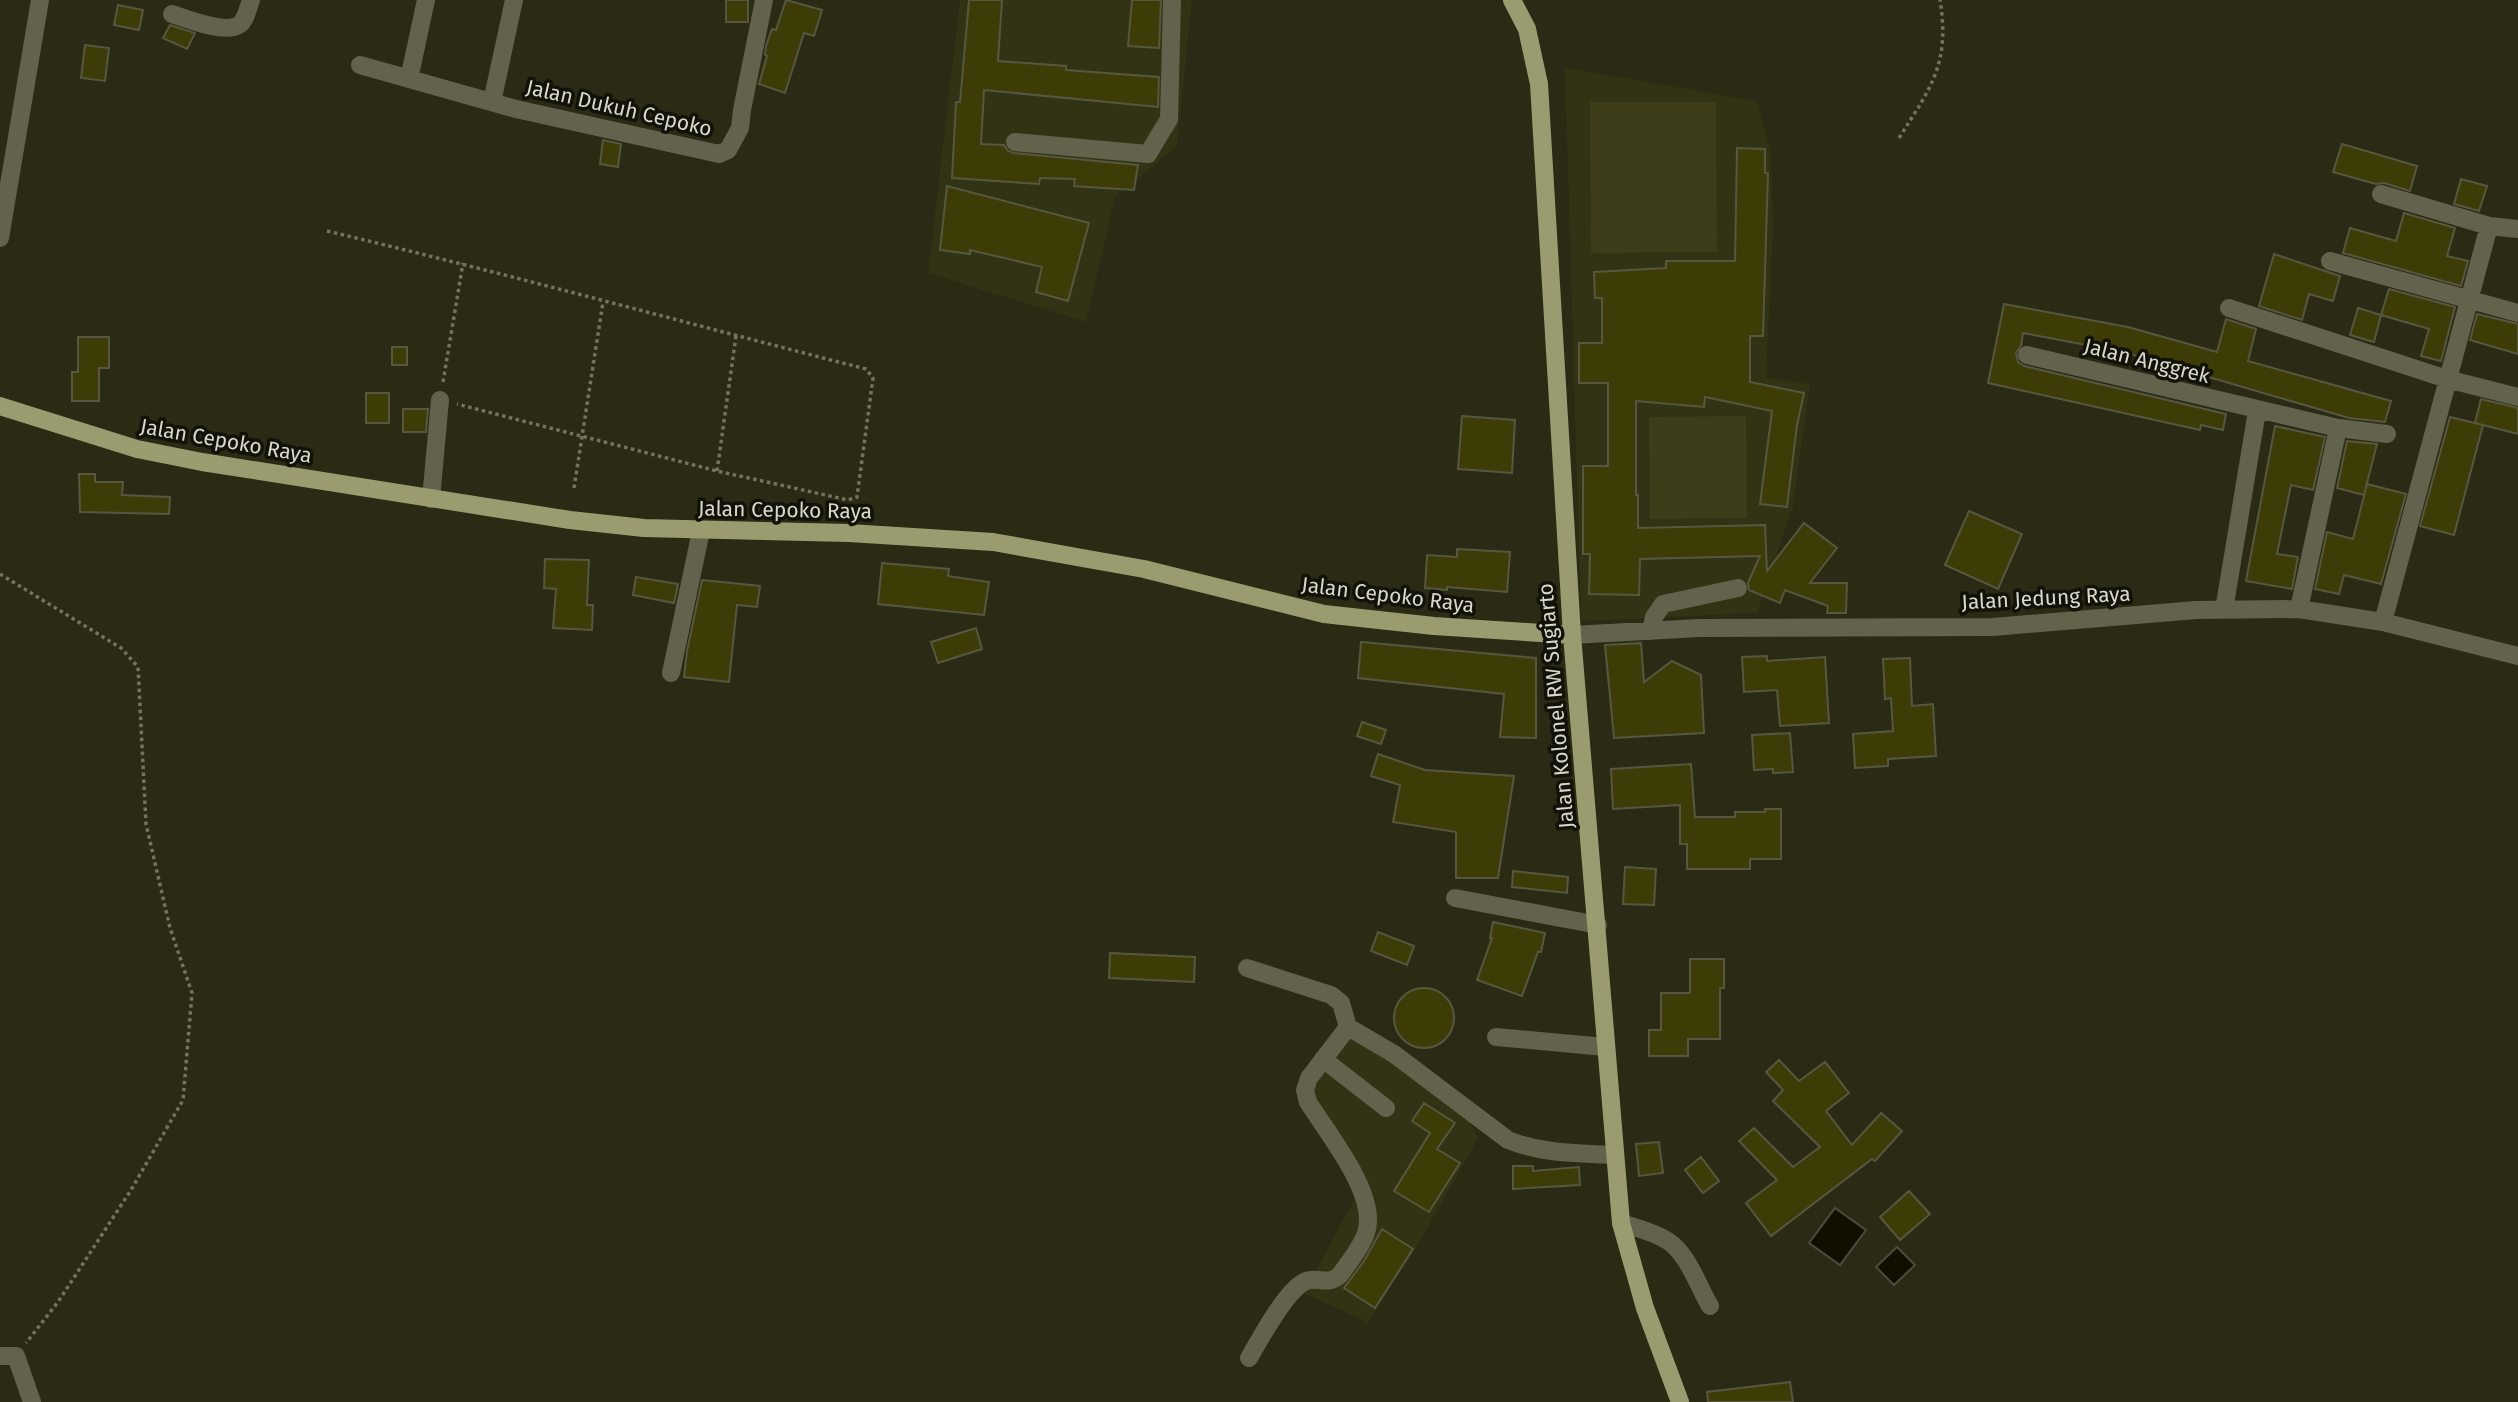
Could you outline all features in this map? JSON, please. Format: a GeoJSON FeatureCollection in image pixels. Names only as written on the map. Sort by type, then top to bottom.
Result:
{"type":"FeatureCollection","features":[{"type":"Feature","properties":{"kind":"main road","name":"Jalan Kolonel RW Sugiarto"},"geometry":{"type":"LineString","coordinates":[[1513,0],[1527,29],[1539,84],[1572,635],[1621,1223],[1645,1308],[1680,1402]]}},
{"type":"Feature","properties":{"kind":"main road","name":"Jalan Cepoko Raya"},"geometry":{"type":"LineString","coordinates":[[0,406],[137,449],[202,462],[603,525],[701,531],[849,533],[993,542],[1144,569],[1324,614],[1458,628],[1572,635]]}},
{"type":"Feature","properties":{"kind":"street"},"geometry":{"type":"LineString","coordinates":[[0,238],[40,0]]}},
{"type":"Feature","properties":{"kind":"street"},"geometry":{"type":"LineString","coordinates":[[172,14],[225,28],[238,26],[246,17],[251,0]]}},
{"type":"Feature","properties":{"kind":"street"},"geometry":{"type":"LineString","coordinates":[[409,79],[426,0]]}},
{"type":"Feature","properties":{"kind":"street","name":"Jalan Dukuh Cepoko"},"geometry":{"type":"LineString","coordinates":[[514,0],[492,102],[719,154],[728,150],[740,128],[764,0]]}},
{"type":"Feature","properties":{"kind":"street"},"geometry":{"type":"LineString","coordinates":[[1016,142],[1148,155],[1169,119],[1172,0]]}},
{"type":"Feature","properties":{"kind":"street"},"geometry":{"type":"LineString","coordinates":[[360,65],[492,102]]}},
{"type":"Feature","properties":{"kind":"street"},"geometry":{"type":"LineString","coordinates":[[2381,194],[2488,226],[2518,229]]}},
{"type":"Feature","properties":{"kind":"street"},"geometry":{"type":"LineString","coordinates":[[2383,622],[2433,442],[2488,226]]}},
{"type":"Feature","properties":{"kind":"street"},"geometry":{"type":"LineString","coordinates":[[2330,261],[2518,313]]}},
{"type":"Feature","properties":{"kind":"street"},"geometry":{"type":"LineString","coordinates":[[2229,308],[2447,379],[2518,397]]}},
{"type":"Feature","properties":{"kind":"street","name":"Jalan Anggrek"},"geometry":{"type":"LineString","coordinates":[[2027,355],[2257,411],[2338,428],[2387,434]]}},
{"type":"Feature","properties":{"kind":"street"},"geometry":{"type":"LineString","coordinates":[[431,499],[440,400]]}},
{"type":"Feature","properties":{"kind":"street"},"geometry":{"type":"LineString","coordinates":[[2224,610],[2257,411]]}},
{"type":"Feature","properties":{"kind":"street"},"geometry":{"type":"LineString","coordinates":[[2299,609],[2338,428]]}},
{"type":"Feature","properties":{"kind":"street"},"geometry":{"type":"LineString","coordinates":[[671,673],[701,531]]}},
{"type":"Feature","properties":{"kind":"street"},"geometry":{"type":"LineString","coordinates":[[1651,631],[1654,617],[1663,604],[1738,588]]}},
{"type":"Feature","properties":{"kind":"street","name":"Jalan Jedung Raya"},"geometry":{"type":"LineString","coordinates":[[1572,635],[1699,628],[1993,627],[2224,610],[2299,609],[2383,622],[2518,656]]}},
{"type":"Feature","properties":{"kind":"street"},"geometry":{"type":"LineString","coordinates":[[1455,898],[1598,925]]}},
{"type":"Feature","properties":{"kind":"street"},"geometry":{"type":"LineString","coordinates":[[1247,968],[1331,995],[1341,1003],[1348,1027],[1394,1054],[1508,1140],[1544,1151],[1614,1154]]}},
{"type":"Feature","properties":{"kind":"street"},"geometry":{"type":"LineString","coordinates":[[1249,1358],[1275,1314],[1300,1284],[1310,1279],[1327,1282],[1335,1280],[1366,1234],[1368,1206],[1360,1185],[1305,1096],[1306,1084],[1348,1027]]}},
{"type":"Feature","properties":{"kind":"street"},"geometry":{"type":"LineString","coordinates":[[1496,1037],[1605,1047]]}},
{"type":"Feature","properties":{"kind":"street"},"geometry":{"type":"LineString","coordinates":[[1324,1059],[1387,1108]]}},
{"type":"Feature","properties":{"kind":"street"},"geometry":{"type":"LineString","coordinates":[[1621,1223],[1657,1234],[1670,1242],[1680,1253],[1710,1306]]}},
{"type":"Feature","properties":{"kind":"street"},"geometry":{"type":"LineString","coordinates":[[8,1356],[32,1402]]}},
{"type":"Feature","properties":{"kind":"path"},"geometry":{"type":"LineString","coordinates":[[1899,138],[1927,94],[1942,59],[1945,29],[1940,0]]}},
{"type":"Feature","properties":{"kind":"path"},"geometry":{"type":"LineString","coordinates":[[327,230],[463,263],[603,302],[866,369],[873,377],[857,497],[848,500],[717,471],[440,400],[463,263]]}},
{"type":"Feature","properties":{"kind":"path"},"geometry":{"type":"LineString","coordinates":[[574,488],[603,302]]}},
{"type":"Feature","properties":{"kind":"path"},"geometry":{"type":"LineString","coordinates":[[717,471],[736,336]]}},
{"type":"Feature","properties":{"kind":"path"},"geometry":{"type":"LineString","coordinates":[[0,574],[121,648],[138,667],[146,824],[170,928],[192,993],[183,1100],[117,1213],[58,1302],[8,1356]]}},
{"type":"Feature","properties":{"kind":"shaded area"},"geometry":{"type":"Polygon","coordinates":[[[960,0],[1192,0],[1177,146],[1115,197],[1086,322],[928,273],[960,0]]]}},
{"type":"Feature","properties":{"kind":"shaded area"},"geometry":{"type":"Polygon","coordinates":[[[1565,68],[1757,101],[1771,153],[1773,231],[1766,377],[1810,384],[1793,507],[1757,613],[1581,621],[1565,68]]]}},
{"type":"Feature","properties":{"kind":"shaded area"},"geometry":{"type":"Polygon","coordinates":[[[1590,102],[1716,102],[1717,252],[1591,253],[1590,102]]]}},
{"type":"Feature","properties":{"kind":"shaded area"},"geometry":{"type":"Polygon","coordinates":[[[1746,416],[1747,518],[1650,519],[1649,417],[1746,416]]]}},
{"type":"Feature","properties":{"kind":"shaded area"},"geometry":{"type":"Polygon","coordinates":[[[1343,1018],[1464,1110],[1478,1138],[1419,1243],[1368,1323],[1304,1293],[1363,1183],[1299,1081],[1343,1018]]]}},
{"type":"Feature","properties":{"kind":"shaded area"},"geometry":{"type":"Polygon","coordinates":[[[1835,1208],[1866,1230],[1840,1265],[1809,1243],[1835,1208]]]}},
{"type":"Feature","properties":{"kind":"shaded area"},"geometry":{"type":"Polygon","coordinates":[[[1897,1247],[1915,1265],[1894,1285],[1876,1267],[1897,1247]]]}},
{"type":"Feature","properties":{"kind":"building"},"geometry":{"type":"Polygon","coordinates":[[[726,0],[748,0],[748,22],[726,22],[726,0]]]}},
{"type":"Feature","properties":{"kind":"building"},"geometry":{"type":"Polygon","coordinates":[[[786,0],[822,10],[814,36],[804,33],[785,93],[759,84],[767,56],[766,46],[772,29],[776,30],[786,0]]]}},
{"type":"Feature","properties":{"kind":"building"},"geometry":{"type":"Polygon","coordinates":[[[969,0],[1002,0],[998,61],[1066,66],[1066,70],[1159,77],[1158,107],[984,90],[981,144],[1004,145],[1008,151],[1014,153],[1138,165],[1134,190],[1074,186],[1075,179],[1040,178],[1039,184],[952,178],[956,102],[960,102],[969,0]]]}},
{"type":"Feature","properties":{"kind":"building"},"geometry":{"type":"Polygon","coordinates":[[[1132,0],[1161,0],[1159,48],[1128,46],[1132,0]]]}},
{"type":"Feature","properties":{"kind":"building"},"geometry":{"type":"Polygon","coordinates":[[[118,5],[143,10],[139,30],[114,25],[118,5]]]}},
{"type":"Feature","properties":{"kind":"building"},"geometry":{"type":"Polygon","coordinates":[[[170,25],[195,33],[187,49],[163,38],[170,25]]]}},
{"type":"Feature","properties":{"kind":"building"},"geometry":{"type":"Polygon","coordinates":[[[85,45],[109,48],[105,81],[81,78],[85,45]]]}},
{"type":"Feature","properties":{"kind":"building"},"geometry":{"type":"Polygon","coordinates":[[[603,140],[621,144],[618,167],[600,164],[603,140]]]}},
{"type":"Feature","properties":{"kind":"building"},"geometry":{"type":"Polygon","coordinates":[[[2342,144],[2417,166],[2410,191],[2333,172],[2342,144]]]}},
{"type":"Feature","properties":{"kind":"building"},"geometry":{"type":"Polygon","coordinates":[[[1737,148],[1765,149],[1765,173],[1768,173],[1763,336],[1750,336],[1750,382],[1804,393],[1797,425],[1787,507],[1760,504],[1772,411],[1705,397],[1704,407],[1636,401],[1638,528],[1765,525],[1767,571],[1804,523],[1837,548],[1810,583],[1847,583],[1846,613],[1827,613],[1828,606],[1785,590],[1780,603],[1749,590],[1748,583],[1760,556],[1640,559],[1639,595],[1589,594],[1590,554],[1583,554],[1583,466],[1608,466],[1608,383],[1579,383],[1579,343],[1602,343],[1602,298],[1595,298],[1594,272],[1666,268],[1666,261],[1735,261],[1737,148]]]}},
{"type":"Feature","properties":{"kind":"building"},"geometry":{"type":"Polygon","coordinates":[[[2461,179],[2487,186],[2479,211],[2454,204],[2461,179]]]}},
{"type":"Feature","properties":{"kind":"building"},"geometry":{"type":"Polygon","coordinates":[[[947,186],[1089,223],[1068,301],[1036,292],[1042,267],[970,250],[970,254],[940,250],[947,186]]]}},
{"type":"Feature","properties":{"kind":"building"},"geometry":{"type":"Polygon","coordinates":[[[2404,213],[2455,228],[2447,256],[2468,261],[2461,286],[2343,253],[2350,228],[2396,241],[2404,213]]]}},
{"type":"Feature","properties":{"kind":"building"},"geometry":{"type":"Polygon","coordinates":[[[2274,254],[2340,276],[2333,301],[2309,294],[2302,320],[2259,306],[2274,254]]]}},
{"type":"Feature","properties":{"kind":"building"},"geometry":{"type":"Polygon","coordinates":[[[2389,289],[2455,307],[2441,361],[2421,356],[2429,329],[2381,315],[2389,289]]]}},
{"type":"Feature","properties":{"kind":"building"},"geometry":{"type":"Polygon","coordinates":[[[2004,304],[2128,327],[2217,352],[2226,319],[2256,329],[2248,361],[2391,401],[2385,422],[2349,418],[2123,352],[2023,333],[2021,346],[2016,353],[2018,362],[2024,366],[2226,414],[2223,430],[2201,425],[2200,430],[1988,383],[2004,304]]]}},
{"type":"Feature","properties":{"kind":"building"},"geometry":{"type":"Polygon","coordinates":[[[2358,308],[2381,315],[2374,342],[2350,335],[2358,308]]]}},
{"type":"Feature","properties":{"kind":"building"},"geometry":{"type":"Polygon","coordinates":[[[2477,314],[2518,324],[2518,354],[2470,340],[2477,314]]]}},
{"type":"Feature","properties":{"kind":"building"},"geometry":{"type":"Polygon","coordinates":[[[78,337],[109,337],[109,368],[99,368],[99,401],[72,401],[72,372],[78,372],[78,337]]]}},
{"type":"Feature","properties":{"kind":"building"},"geometry":{"type":"Polygon","coordinates":[[[392,347],[407,347],[407,365],[392,365],[392,347]]]}},
{"type":"Feature","properties":{"kind":"building"},"geometry":{"type":"Polygon","coordinates":[[[366,393],[389,393],[389,423],[366,423],[366,393]]]}},
{"type":"Feature","properties":{"kind":"building"},"geometry":{"type":"Polygon","coordinates":[[[2481,399],[2518,408],[2518,434],[2475,423],[2481,399]]]}},
{"type":"Feature","properties":{"kind":"building"},"geometry":{"type":"Polygon","coordinates":[[[403,409],[428,409],[426,432],[403,432],[403,409]]]}},
{"type":"Feature","properties":{"kind":"building"},"geometry":{"type":"Polygon","coordinates":[[[1462,416],[1515,420],[1512,473],[1458,469],[1462,416]]]}},
{"type":"Feature","properties":{"kind":"building"},"geometry":{"type":"Polygon","coordinates":[[[2450,417],[2483,425],[2454,535],[2420,526],[2450,417]]]}},
{"type":"Feature","properties":{"kind":"building"},"geometry":{"type":"Polygon","coordinates":[[[2275,426],[2325,437],[2313,490],[2291,485],[2277,554],[2298,557],[2292,589],[2246,581],[2275,426]]]}},
{"type":"Feature","properties":{"kind":"building"},"geometry":{"type":"Polygon","coordinates":[[[2347,441],[2377,444],[2364,495],[2337,488],[2347,441]]]}},
{"type":"Feature","properties":{"kind":"building"},"geometry":{"type":"Polygon","coordinates":[[[79,474],[95,474],[95,482],[123,482],[122,495],[170,497],[169,514],[80,512],[79,474]]]}},
{"type":"Feature","properties":{"kind":"building"},"geometry":{"type":"Polygon","coordinates":[[[2367,484],[2406,494],[2381,584],[2344,575],[2339,594],[2315,589],[2327,532],[2353,539],[2367,484]]]}},
{"type":"Feature","properties":{"kind":"building"},"geometry":{"type":"Polygon","coordinates":[[[1969,511],[2022,534],[1998,589],[1945,565],[1969,511]]]}},
{"type":"Feature","properties":{"kind":"building"},"geometry":{"type":"Polygon","coordinates":[[[1457,549],[1510,552],[1507,592],[1425,588],[1427,555],[1457,557],[1457,549]]]}},
{"type":"Feature","properties":{"kind":"building"},"geometry":{"type":"Polygon","coordinates":[[[545,559],[589,560],[587,605],[593,605],[592,630],[553,628],[556,589],[544,588],[545,559]]]}},
{"type":"Feature","properties":{"kind":"building"},"geometry":{"type":"Polygon","coordinates":[[[882,563],[949,569],[948,576],[989,582],[984,615],[878,604],[882,563]]]}},
{"type":"Feature","properties":{"kind":"building"},"geometry":{"type":"Polygon","coordinates":[[[636,577],[678,584],[674,603],[633,595],[636,577]]]}},
{"type":"Feature","properties":{"kind":"building"},"geometry":{"type":"Polygon","coordinates":[[[702,580],[760,586],[757,607],[737,605],[729,682],[684,677],[702,580]]]}},
{"type":"Feature","properties":{"kind":"building"},"geometry":{"type":"Polygon","coordinates":[[[976,628],[982,649],[938,663],[931,642],[976,628]]]}},
{"type":"Feature","properties":{"kind":"building"},"geometry":{"type":"Polygon","coordinates":[[[1361,642],[1536,658],[1536,738],[1500,737],[1504,694],[1358,678],[1361,642]]]}},
{"type":"Feature","properties":{"kind":"building"},"geometry":{"type":"Polygon","coordinates":[[[1641,643],[1644,682],[1672,661],[1701,675],[1704,733],[1614,738],[1605,645],[1641,643]]]}},
{"type":"Feature","properties":{"kind":"building"},"geometry":{"type":"Polygon","coordinates":[[[1767,656],[1767,661],[1825,657],[1829,723],[1780,726],[1777,690],[1744,692],[1742,657],[1767,656]]]}},
{"type":"Feature","properties":{"kind":"building"},"geometry":{"type":"Polygon","coordinates":[[[1910,658],[1912,706],[1933,704],[1936,756],[1888,759],[1888,766],[1855,768],[1853,734],[1893,731],[1891,698],[1885,699],[1883,659],[1910,658]]]}},
{"type":"Feature","properties":{"kind":"building"},"geometry":{"type":"Polygon","coordinates":[[[1362,722],[1386,730],[1381,744],[1357,736],[1362,722]]]}},
{"type":"Feature","properties":{"kind":"building"},"geometry":{"type":"Polygon","coordinates":[[[1790,733],[1793,772],[1754,770],[1752,735],[1790,733]]]}},
{"type":"Feature","properties":{"kind":"building"},"geometry":{"type":"Polygon","coordinates":[[[1378,754],[1425,770],[1514,776],[1498,878],[1456,878],[1456,832],[1393,822],[1400,785],[1371,776],[1378,754]]]}},
{"type":"Feature","properties":{"kind":"building"},"geometry":{"type":"Polygon","coordinates":[[[1691,764],[1695,817],[1735,817],[1735,812],[1781,809],[1781,859],[1750,859],[1750,869],[1687,869],[1687,844],[1680,844],[1680,805],[1613,809],[1611,769],[1691,764]]]}},
{"type":"Feature","properties":{"kind":"building"},"geometry":{"type":"Polygon","coordinates":[[[1625,867],[1656,869],[1654,905],[1623,904],[1625,867]]]}},
{"type":"Feature","properties":{"kind":"building"},"geometry":{"type":"Polygon","coordinates":[[[1513,871],[1568,877],[1567,893],[1512,887],[1513,871]]]}},
{"type":"Feature","properties":{"kind":"building"},"geometry":{"type":"Polygon","coordinates":[[[1493,922],[1545,933],[1541,952],[1538,952],[1522,996],[1477,980],[1492,938],[1493,922]]]}},
{"type":"Feature","properties":{"kind":"building"},"geometry":{"type":"Polygon","coordinates":[[[1378,932],[1414,946],[1407,965],[1371,951],[1378,932]]]}},
{"type":"Feature","properties":{"kind":"building"},"geometry":{"type":"Polygon","coordinates":[[[1110,953],[1195,957],[1194,982],[1109,978],[1110,953]]]}},
{"type":"Feature","properties":{"kind":"building"},"geometry":{"type":"Polygon","coordinates":[[[1690,959],[1724,959],[1724,988],[1720,988],[1720,1039],[1688,1039],[1688,1056],[1649,1056],[1649,1030],[1661,1030],[1661,993],[1690,993],[1690,959]]]}},
{"type":"Feature","properties":{"kind":"building"},"geometry":{"type":"Polygon","coordinates":[[[1418,988],[1430,988],[1449,1001],[1454,1018],[1452,1030],[1441,1043],[1430,1048],[1418,1048],[1399,1035],[1394,1024],[1394,1012],[1407,993],[1418,988]]]}},
{"type":"Feature","properties":{"kind":"building"},"geometry":{"type":"Polygon","coordinates":[[[1779,1060],[1799,1081],[1825,1062],[1849,1093],[1826,1111],[1852,1145],[1881,1113],[1902,1131],[1875,1161],[1872,1159],[1771,1236],[1746,1203],[1777,1180],[1739,1141],[1754,1128],[1793,1167],[1820,1147],[1773,1101],[1783,1090],[1766,1072],[1779,1060]]]}},
{"type":"Feature","properties":{"kind":"building"},"geometry":{"type":"Polygon","coordinates":[[[1424,1103],[1455,1123],[1437,1149],[1460,1163],[1429,1212],[1394,1191],[1430,1133],[1412,1121],[1424,1103]]]}},
{"type":"Feature","properties":{"kind":"building"},"geometry":{"type":"Polygon","coordinates":[[[1659,1142],[1663,1173],[1639,1176],[1636,1144],[1659,1142]]]}},
{"type":"Feature","properties":{"kind":"building"},"geometry":{"type":"Polygon","coordinates":[[[1701,1157],[1719,1181],[1703,1193],[1685,1170],[1701,1157]]]}},
{"type":"Feature","properties":{"kind":"building"},"geometry":{"type":"Polygon","coordinates":[[[1513,1166],[1533,1166],[1533,1171],[1579,1167],[1580,1185],[1513,1189],[1513,1166]]]}},
{"type":"Feature","properties":{"kind":"building"},"geometry":{"type":"Polygon","coordinates":[[[1909,1191],[1930,1214],[1900,1240],[1880,1217],[1909,1191]]]}},
{"type":"Feature","properties":{"kind":"building"},"geometry":{"type":"Polygon","coordinates":[[[1382,1229],[1413,1249],[1375,1308],[1344,1288],[1364,1261],[1382,1229]]]}},
{"type":"Feature","properties":{"kind":"building"},"geometry":{"type":"Polygon","coordinates":[[[1790,1382],[1793,1402],[1708,1402],[1707,1392],[1790,1382]]]}}]}
